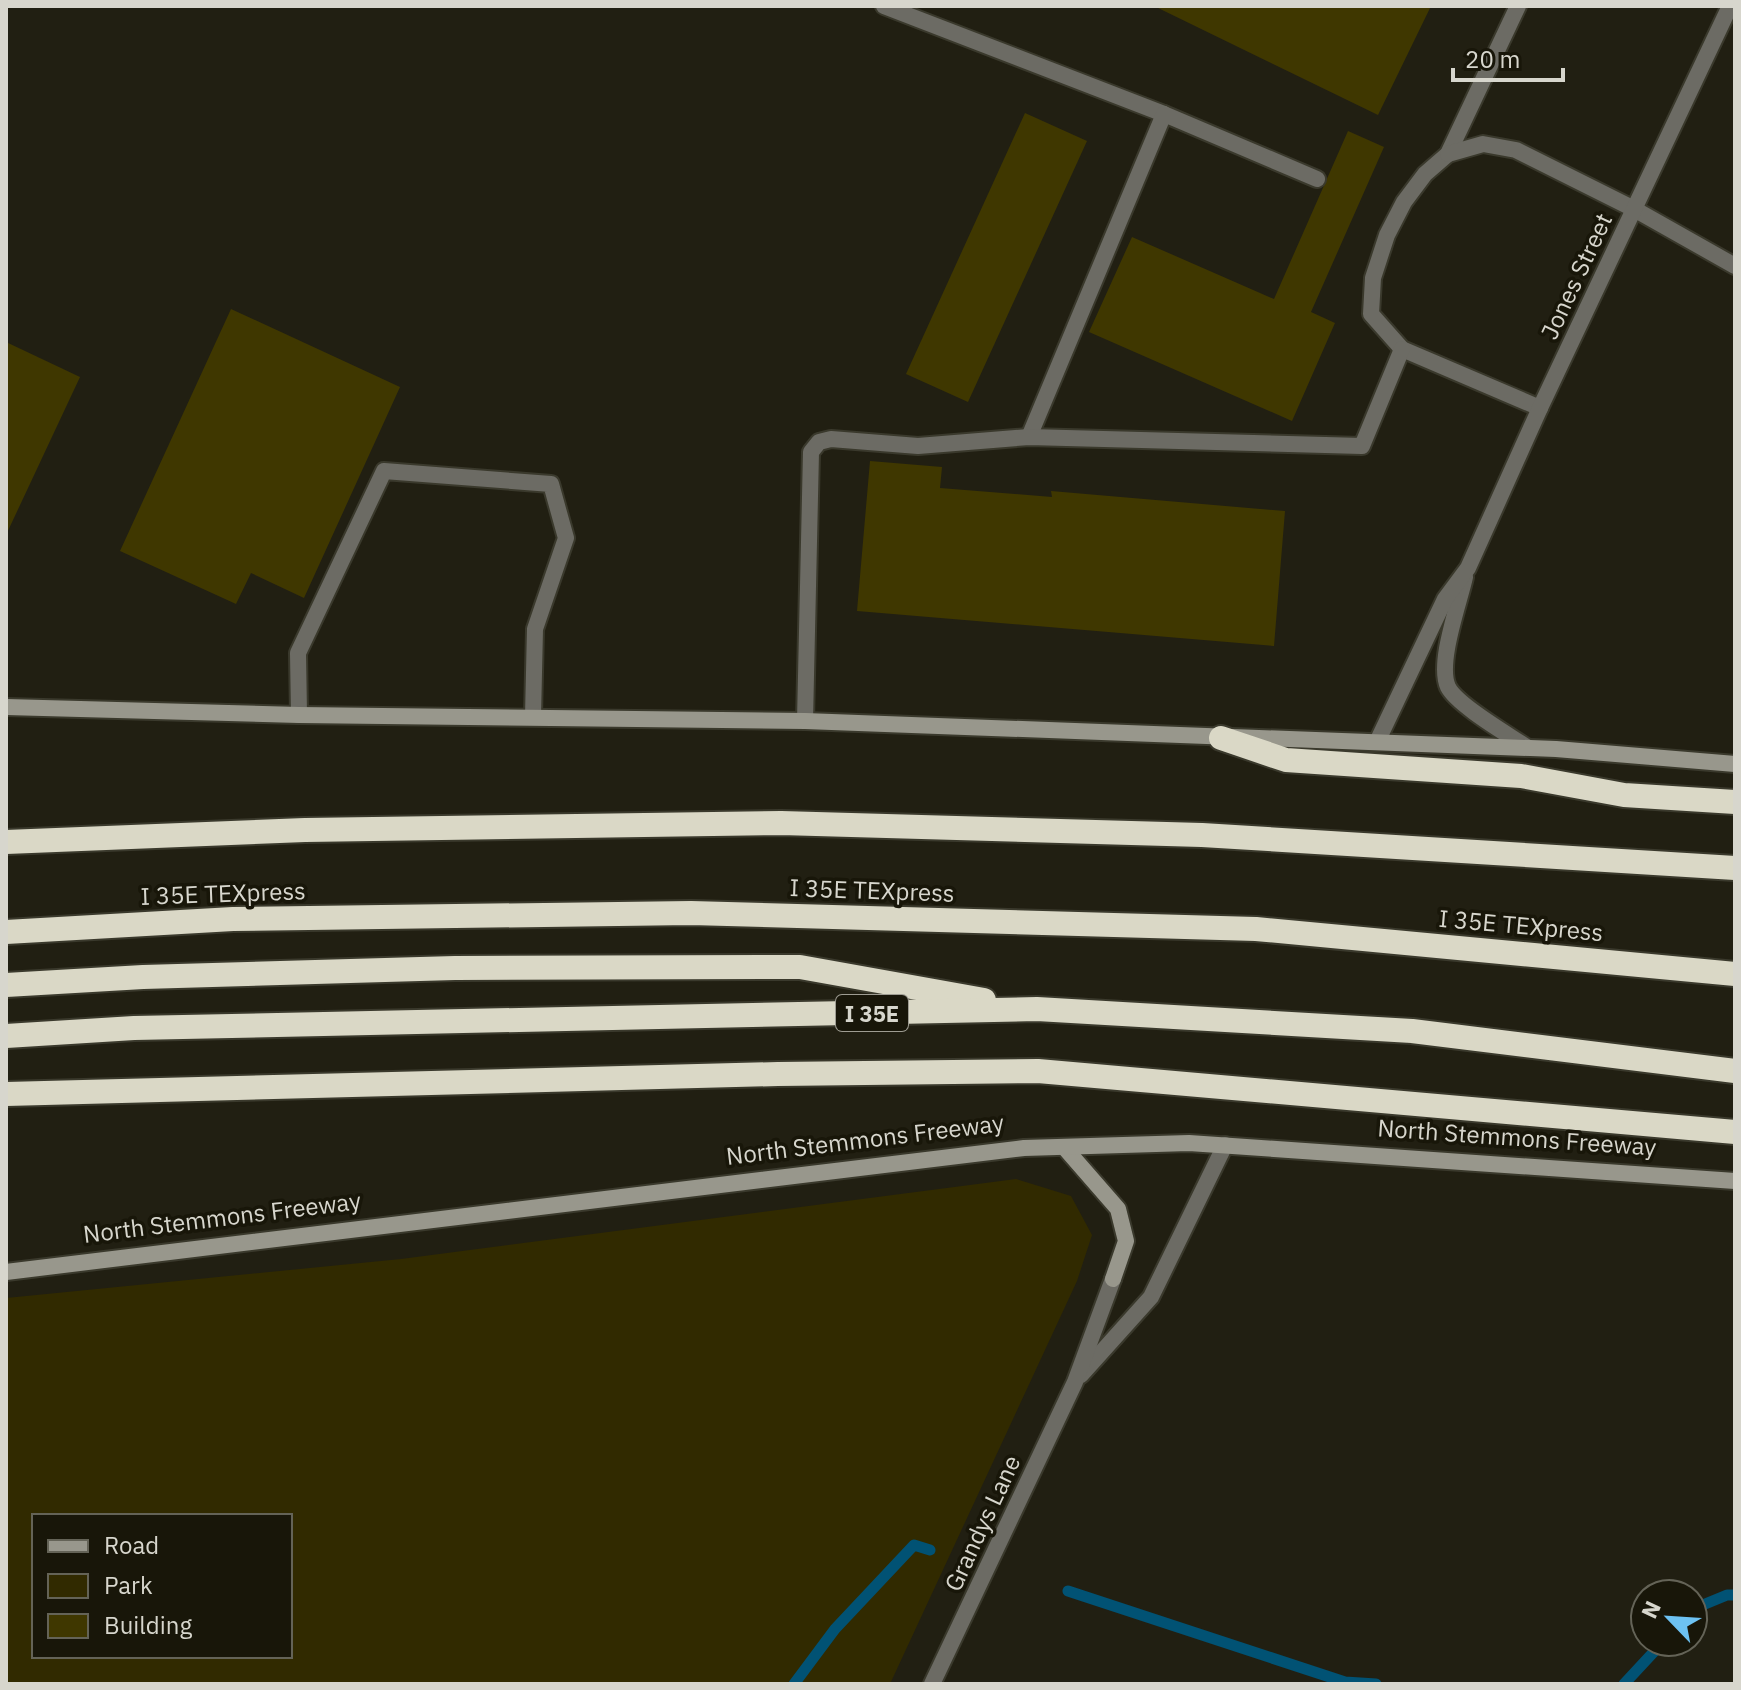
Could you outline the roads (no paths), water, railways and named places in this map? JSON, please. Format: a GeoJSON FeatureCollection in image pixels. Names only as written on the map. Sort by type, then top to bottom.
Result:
{"type":"FeatureCollection","features":[{"type":"Feature","properties":{"kind":"highway"},"geometry":{"type":"LineString","coordinates":[[1221,738],[1286,760],[1521,776],[1624,795],[1735,802]]}},
{"type":"Feature","properties":{"kind":"highway"},"geometry":{"type":"LineString","coordinates":[[6,842],[320,829],[781,823],[1202,835],[1735,868]]}},
{"type":"Feature","properties":{"kind":"highway","name":"I 35E TEXpress"},"geometry":{"type":"LineString","coordinates":[[6,932],[233,919],[691,913],[1256,929],[1735,974]]}},
{"type":"Feature","properties":{"kind":"highway"},"geometry":{"type":"LineString","coordinates":[[6,985],[143,977],[455,968],[800,967],[1037,1009]]}},
{"type":"Feature","properties":{"kind":"highway","name":"I 35E"},"geometry":{"type":"LineString","coordinates":[[6,1036],[134,1028],[1037,1009],[1412,1031],[1735,1071]]}},
{"type":"Feature","properties":{"kind":"highway"},"geometry":{"type":"LineString","coordinates":[[6,1094],[778,1074],[1038,1071],[1735,1132]]}},
{"type":"Feature","properties":{"kind":"main road"},"geometry":{"type":"LineString","coordinates":[[6,707],[299,715],[805,721],[1528,748],[1735,764]]}},
{"type":"Feature","properties":{"kind":"main road","name":"North Stemmons Freeway"},"geometry":{"type":"LineString","coordinates":[[6,1272],[1024,1148],[1189,1143],[1735,1181]]}},
{"type":"Feature","properties":{"kind":"main road"},"geometry":{"type":"LineString","coordinates":[[1064,1147],[1118,1209],[1126,1241],[1113,1279]]}},
{"type":"Feature","properties":{"kind":"street"},"geometry":{"type":"LineString","coordinates":[[884,6],[1164,114],[1317,179]]}},
{"type":"Feature","properties":{"kind":"street"},"geometry":{"type":"LineString","coordinates":[[1518,6],[1448,154],[1425,174],[1404,202],[1387,235],[1373,278],[1371,314],[1402,349],[1540,408]]}},
{"type":"Feature","properties":{"kind":"street","name":"Jones Street"},"geometry":{"type":"LineString","coordinates":[[1528,748],[1449,690],[1445,656],[1468,568],[1730,6]]}},
{"type":"Feature","properties":{"kind":"street"},"geometry":{"type":"LineString","coordinates":[[1029,437],[1164,114]]}},
{"type":"Feature","properties":{"kind":"street"},"geometry":{"type":"LineString","coordinates":[[1448,154],[1483,144],[1516,150],[1634,209],[1735,266]]}},
{"type":"Feature","properties":{"kind":"street"},"geometry":{"type":"LineString","coordinates":[[805,721],[811,452],[819,442],[831,439],[918,446],[1029,437],[1362,446],[1402,349]]}},
{"type":"Feature","properties":{"kind":"street"},"geometry":{"type":"LineString","coordinates":[[299,715],[298,653],[384,471],[551,484],[566,538],[535,629],[533,716]]}},
{"type":"Feature","properties":{"kind":"street","name":"Jones Street"},"geometry":{"type":"LineString","coordinates":[[1377,742],[1445,599],[1468,568]]}},
{"type":"Feature","properties":{"kind":"street","name":"Grandys Lane"},"geometry":{"type":"LineString","coordinates":[[1075,1382],[1151,1297],[1225,1145]]}},
{"type":"Feature","properties":{"kind":"street","name":"Grandys Lane"},"geometry":{"type":"LineString","coordinates":[[932,1684],[1075,1382],[1113,1279]]}},
{"type":"Feature","properties":{"kind":"waterway"},"geometry":{"type":"LineString","coordinates":[[794,1684],[835,1629],[914,1545],[930,1550]]}},
{"type":"Feature","properties":{"kind":"waterway"},"geometry":{"type":"LineString","coordinates":[[1068,1591],[1345,1682],[1376,1684]]}},
{"type":"Feature","properties":{"kind":"waterway"},"geometry":{"type":"LineString","coordinates":[[1709,1602],[1735,1595]]}},
{"type":"Feature","properties":{"kind":"waterway"},"geometry":{"type":"LineString","coordinates":[[1624,1684],[1648,1658]]}}]}
